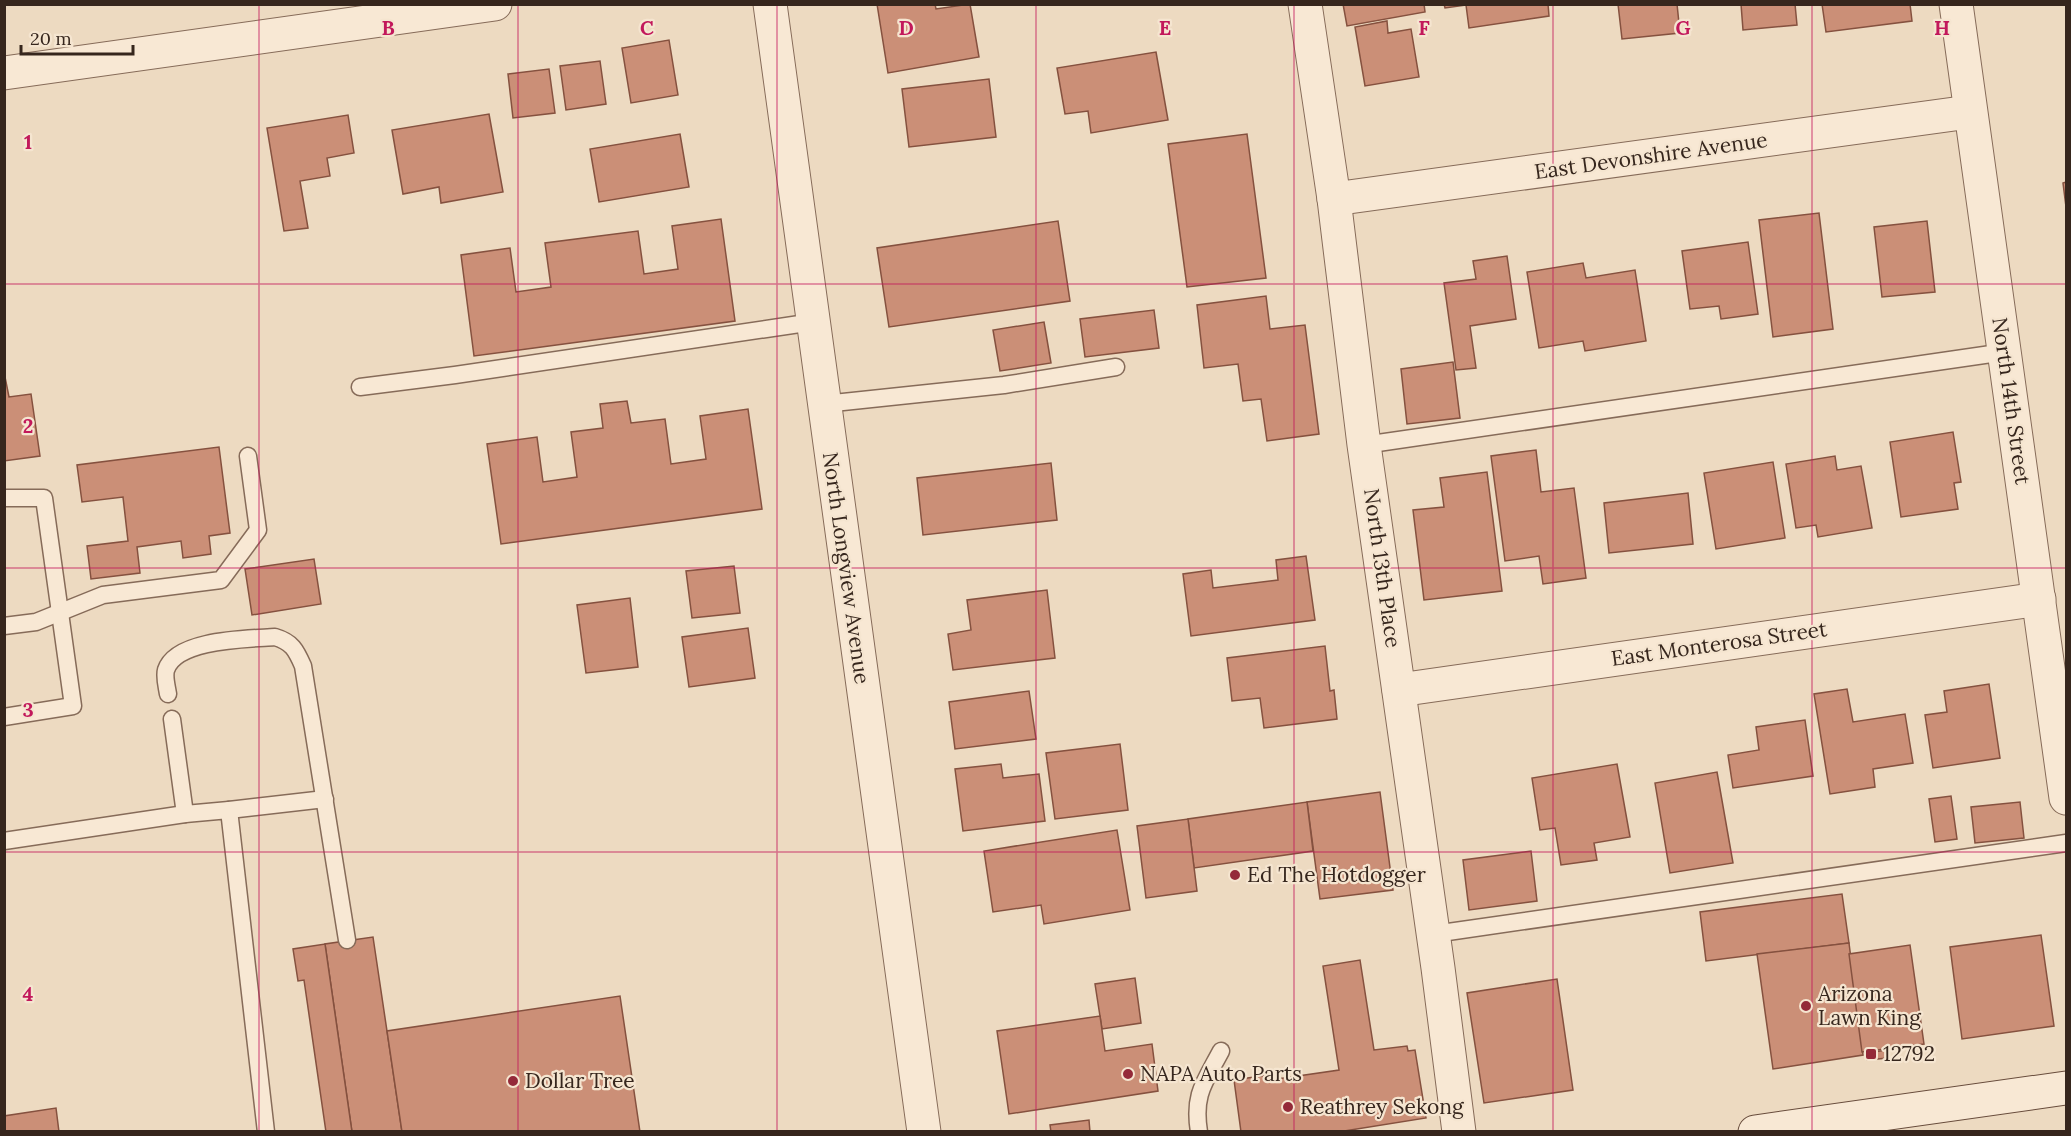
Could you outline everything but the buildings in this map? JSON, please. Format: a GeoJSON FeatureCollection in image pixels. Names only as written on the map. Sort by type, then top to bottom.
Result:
{"type":"FeatureCollection","features":[{"type":"Feature","properties":{"kind":"street"},"geometry":{"type":"LineString","coordinates":[[4,74],[495,4]]}},
{"type":"Feature","properties":{"kind":"street","name":"North Longview Avenue"},"geometry":{"type":"LineString","coordinates":[[770,4],[924,1131]]}},
{"type":"Feature","properties":{"kind":"street","name":"North 13th Place"},"geometry":{"type":"LineString","coordinates":[[1305,4],[1334,200],[1364,445],[1434,934],[1459,1131]]}},
{"type":"Feature","properties":{"kind":"street","name":"North 14th Street"},"geometry":{"type":"LineString","coordinates":[[1956,4],[1969,112],[2067,798]]}},
{"type":"Feature","properties":{"kind":"street","name":"East Devonshire Avenue"},"geometry":{"type":"LineString","coordinates":[[1334,200],[1969,112]]}},
{"type":"Feature","properties":{"kind":"street","name":"East Monterosa Street"},"geometry":{"type":"LineString","coordinates":[[1399,690],[2039,599]]}},
{"type":"Feature","properties":{"kind":"street"},"geometry":{"type":"LineString","coordinates":[[1755,1131],[1836,1126],[2067,1088]]}},
{"type":"Feature","properties":{"kind":"lane"},"geometry":{"type":"LineString","coordinates":[[360,387],[813,322]]}},
{"type":"Feature","properties":{"kind":"lane"},"geometry":{"type":"LineString","coordinates":[[1364,445],[2005,352]]}},
{"type":"Feature","properties":{"kind":"lane"},"geometry":{"type":"LineString","coordinates":[[824,404],[1004,385],[1116,367]]}},
{"type":"Feature","properties":{"kind":"lane"},"geometry":{"type":"LineString","coordinates":[[4,626],[36,622],[103,595],[221,580],[258,530],[248,456]]}},
{"type":"Feature","properties":{"kind":"lane"},"geometry":{"type":"LineString","coordinates":[[4,498],[44,498],[73,706],[4,717]]}},
{"type":"Feature","properties":{"kind":"lane"},"geometry":{"type":"LineString","coordinates":[[168,694],[166,672],[172,658],[188,649],[274,636],[286,640],[296,649],[303,666],[347,940]]}},
{"type":"Feature","properties":{"kind":"lane"},"geometry":{"type":"LineString","coordinates":[[172,719],[184,814]]}},
{"type":"Feature","properties":{"kind":"lane"},"geometry":{"type":"LineString","coordinates":[[4,841],[184,814],[325,799]]}},
{"type":"Feature","properties":{"kind":"lane"},"geometry":{"type":"LineString","coordinates":[[229,810],[266,1131]]}},
{"type":"Feature","properties":{"kind":"lane"},"geometry":{"type":"LineString","coordinates":[[1434,934],[2067,843]]}},
{"type":"Feature","properties":{"kind":"lane"},"geometry":{"type":"LineString","coordinates":[[1198,1131],[1197,1101],[1221,1051]]}},
{"type":"Feature","properties":{"kind":"place","name":"Ed The Hotdogger"},"geometry":{"type":"Point","coordinates":[1235,875]}},
{"type":"Feature","properties":{"kind":"place","name":"Arizona Lawn King"},"geometry":{"type":"Point","coordinates":[1806,1006]}},
{"type":"Feature","properties":{"kind":"place","name":"12792"},"geometry":{"type":"Point","coordinates":[1871,1054]}},
{"type":"Feature","properties":{"kind":"place","name":"NAPA Auto Parts"},"geometry":{"type":"Point","coordinates":[1128,1074]}},
{"type":"Feature","properties":{"kind":"place","name":"Dollar Tree"},"geometry":{"type":"Point","coordinates":[513,1081]}},
{"type":"Feature","properties":{"kind":"place","name":"Reathrey Sekong"},"geometry":{"type":"Point","coordinates":[1288,1107]}}]}
